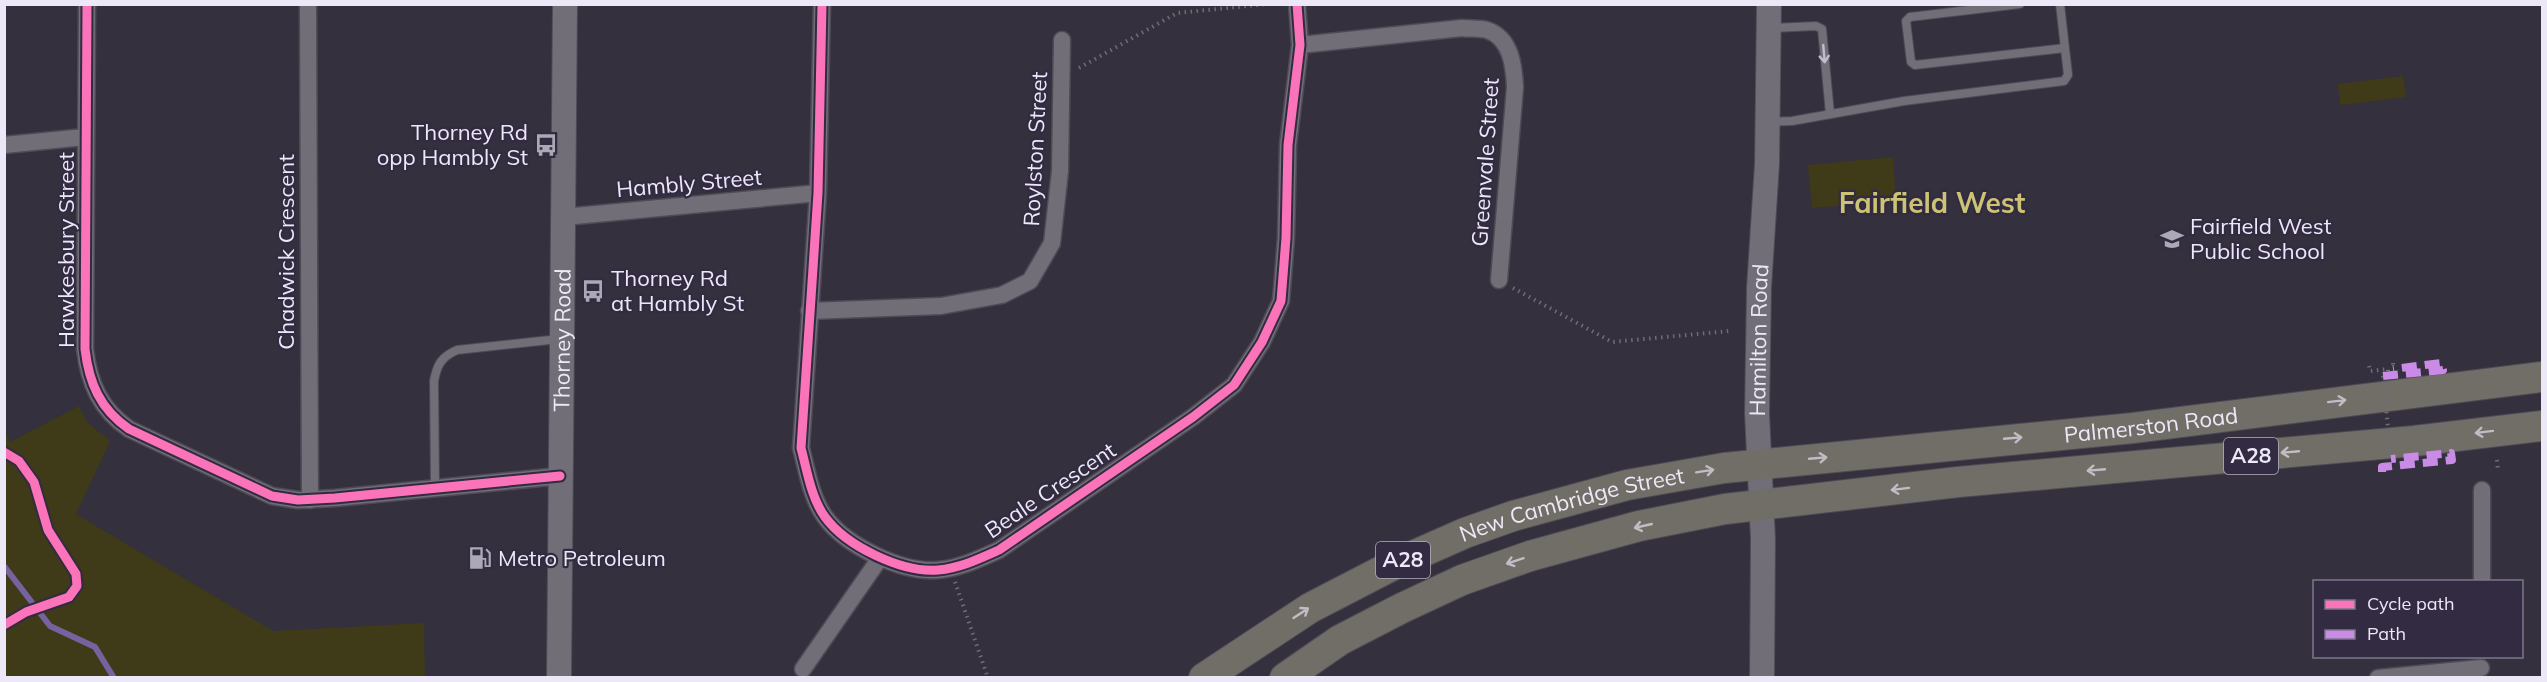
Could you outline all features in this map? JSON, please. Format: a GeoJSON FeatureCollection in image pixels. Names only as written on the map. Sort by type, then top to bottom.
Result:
{"type":"FeatureCollection","features":[{"type":"Feature","properties":{"kind":"highway","name":"Palmerston Road"},"geometry":{"type":"LineString","coordinates":[[1760,464],[2133,428],[2542,377]]}},
{"type":"Feature","properties":{"kind":"highway","name":"Palmerston Road"},"geometry":{"type":"LineString","coordinates":[[1762,505],[1958,482],[2404,442],[2542,426]]}},
{"type":"Feature","properties":{"kind":"highway","name":"New Cambridge Street"},"geometry":{"type":"LineString","coordinates":[[1203,678],[1310,608],[1379,571],[1465,533],[1514,516],[1627,485],[1666,477],[1760,464]]}},
{"type":"Feature","properties":{"kind":"highway","name":"New Cambridge Street"},"geometry":{"type":"LineString","coordinates":[[1285,678],[1340,640],[1462,580],[1489,570],[1639,526],[1725,509],[1762,505]]}},
{"type":"Feature","properties":{"kind":"street","name":"Hawkesbury Street"},"geometry":{"type":"LineString","coordinates":[[87,4],[85,349],[92,383],[99,400],[120,423],[272,496],[310,500],[560,476]]}},
{"type":"Feature","properties":{"kind":"street","name":"Chadwick Crescent"},"geometry":{"type":"LineString","coordinates":[[308,4],[310,500]]}},
{"type":"Feature","properties":{"kind":"street","name":"Thorney Road"},"geometry":{"type":"LineString","coordinates":[[559,678],[566,4]]}},
{"type":"Feature","properties":{"kind":"street","name":"Beale Crescent"},"geometry":{"type":"LineString","coordinates":[[822,4],[818,194],[801,448],[809,482],[825,517],[849,539],[880,558],[908,567],[937,570],[965,565],[999,550],[1193,417],[1234,385],[1262,342],[1281,301],[1286,238],[1288,146],[1300,45],[1297,4]]}},
{"type":"Feature","properties":{"kind":"street","name":"Hamilton Road"},"geometry":{"type":"LineString","coordinates":[[1762,678],[1762,505],[1757,413],[1759,288],[1767,164],[1769,16]]}},
{"type":"Feature","properties":{"kind":"street","name":"Greenvale Street"},"geometry":{"type":"LineString","coordinates":[[1300,45],[1462,28],[1488,31],[1504,42],[1513,61],[1515,87],[1499,280]]}},
{"type":"Feature","properties":{"kind":"street","name":"Roylston Street"},"geometry":{"type":"LineString","coordinates":[[809,311],[941,306],[1002,295],[1030,281],[1052,243],[1060,171],[1062,40]]}},
{"type":"Feature","properties":{"kind":"street"},"geometry":{"type":"LineString","coordinates":[[4,145],[85,138]]}},
{"type":"Feature","properties":{"kind":"street","name":"Hambly Street"},"geometry":{"type":"LineString","coordinates":[[564,217],[818,194]]}},
{"type":"Feature","properties":{"kind":"street"},"geometry":{"type":"LineString","coordinates":[[2482,490],[2482,580]]}},
{"type":"Feature","properties":{"kind":"street"},"geometry":{"type":"LineString","coordinates":[[803,669],[880,558]]}},
{"type":"Feature","properties":{"kind":"street"},"geometry":{"type":"LineString","coordinates":[[2379,678],[2481,667]]}},
{"type":"Feature","properties":{"kind":"lane"},"geometry":{"type":"LineString","coordinates":[[2020,4],[1910,17],[1906,21],[1911,62],[1915,65],[2065,48]]}},
{"type":"Feature","properties":{"kind":"lane"},"geometry":{"type":"LineString","coordinates":[[1768,122],[1792,121],[1904,101],[2059,83],[2068,78],[2060,4]]}},
{"type":"Feature","properties":{"kind":"lane"},"geometry":{"type":"LineString","coordinates":[[1769,16],[1822,29],[1830,114]]}},
{"type":"Feature","properties":{"kind":"lane"},"geometry":{"type":"LineString","coordinates":[[435,488],[434,381],[443,357],[457,350],[562,339]]}},
{"type":"Feature","properties":{"kind":"path"},"geometry":{"type":"LineString","coordinates":[[1062,77],[1177,13],[1268,4]]}},
{"type":"Feature","properties":{"kind":"path"},"geometry":{"type":"LineString","coordinates":[[1499,280],[1612,342],[1729,331]]}},
{"type":"Feature","properties":{"kind":"path"},"geometry":{"type":"LineString","coordinates":[[2369,366],[2370,371],[2392,367]]}},
{"type":"Feature","properties":{"kind":"path"},"geometry":{"type":"LineString","coordinates":[[2383,376],[2391,459]]}},
{"type":"Feature","properties":{"kind":"path"},"geometry":{"type":"LineString","coordinates":[[2497,460],[2498,471]]}},
{"type":"Feature","properties":{"kind":"path"},"geometry":{"type":"LineString","coordinates":[[950,567],[988,678]]}},
{"type":"Feature","properties":{"kind":"shaded area"},"geometry":{"type":"Polygon","coordinates":[[[2403,76],[2406,97],[2340,105],[2338,84],[2403,76]]]}},
{"type":"Feature","properties":{"kind":"shaded area"},"geometry":{"type":"Polygon","coordinates":[[[1893,157],[1896,201],[1812,208],[1808,165],[1893,157]]]}},
{"type":"Feature","properties":{"kind":"shaded area"},"geometry":{"type":"Polygon","coordinates":[[[79,406],[88,423],[110,441],[76,514],[273,631],[424,623],[425,677],[5,677],[5,431],[10,442],[79,406]]]}},
{"type":"Feature","properties":{"kind":"waterway"},"geometry":{"type":"LineString","coordinates":[[4,566],[50,626],[95,647],[114,678]]}},
{"type":"Feature","properties":{"kind":"marked path"},"geometry":{"type":"LineString","coordinates":[[2383,376],[2443,370],[2441,363],[2393,369]]}},
{"type":"Feature","properties":{"kind":"marked path"},"geometry":{"type":"LineString","coordinates":[[2382,472],[2382,467],[2452,460],[2451,453],[2391,459]]}},
{"type":"Feature","properties":{"kind":"cycle path"},"geometry":{"type":"LineString","coordinates":[[87,4],[85,349],[93,384],[110,413],[129,429],[272,496],[298,500],[560,476]]}},
{"type":"Feature","properties":{"kind":"cycle path"},"geometry":{"type":"LineString","coordinates":[[822,4],[818,193],[801,448],[816,501],[834,528],[876,556],[924,570],[946,569],[962,565],[999,550],[1193,417],[1234,385],[1262,342],[1281,301],[1286,238],[1288,145],[1300,45],[1297,4]]}},
{"type":"Feature","properties":{"kind":"cycle path"},"geometry":{"type":"LineString","coordinates":[[4,452],[19,461],[34,482],[48,530],[76,574],[77,586],[69,597],[26,612],[4,625]]}},
{"type":"Feature","properties":{"kind":"place","name":"Thorney Rd opp Hambly St"},"geometry":{"type":"Point","coordinates":[546,145]}},
{"type":"Feature","properties":{"kind":"place","name":"Fairfield West Public School"},"geometry":{"type":"Point","coordinates":[2172,239]}},
{"type":"Feature","properties":{"kind":"place","name":"Thorney Rd at Hambly St"},"geometry":{"type":"Point","coordinates":[593,291]}},
{"type":"Feature","properties":{"kind":"place","name":"Metro Petroleum"},"geometry":{"type":"Point","coordinates":[480,558]}},
{"type":"Feature","properties":{"kind":"district","name":"Fairfield West"},"geometry":{"type":"Point","coordinates":[1932,203]}}]}
